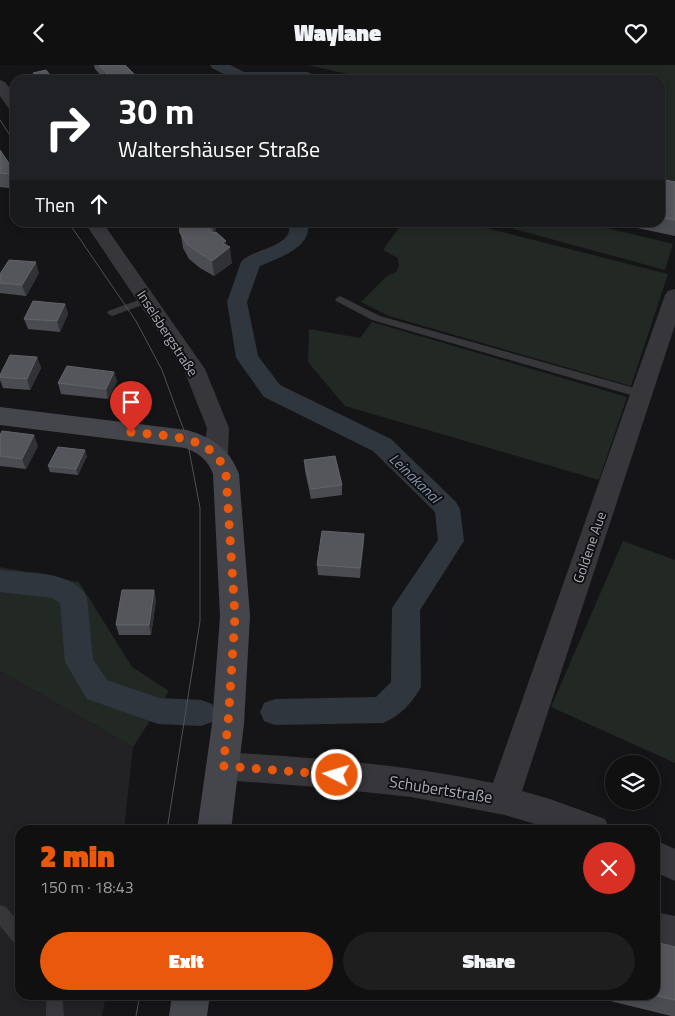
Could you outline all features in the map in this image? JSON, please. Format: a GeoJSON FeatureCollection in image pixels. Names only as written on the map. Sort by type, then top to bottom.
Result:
{"type":"FeatureCollection","features":[{"type":"Feature","properties":{"kind":"main road"},"geometry":{"type":"LineString","coordinates":[[0,416],[187,439],[206,446],[216,453],[223,462],[226,474],[235,616],[228,724],[215,825]]}},
{"type":"Feature","properties":{"kind":"main road"},"geometry":{"type":"LineString","coordinates":[[188,1016],[190,1000]]}},
{"type":"Feature","properties":{"kind":"street"},"geometry":{"type":"LineString","coordinates":[[0,85],[10,100]]}},
{"type":"Feature","properties":{"kind":"street","name":"Inselsbergstraße"},"geometry":{"type":"LineString","coordinates":[[97,227],[194,369],[218,428],[216,453]]}},
{"type":"Feature","properties":{"kind":"street","name":"Goldene Aue"},"geometry":{"type":"LineString","coordinates":[[505,799],[508,782],[675,295]]}},
{"type":"Feature","properties":{"kind":"street","name":"Schubertstraße"},"geometry":{"type":"LineString","coordinates":[[223,766],[375,778],[505,799],[582,825]]}},
{"type":"Feature","properties":{"kind":"street"},"geometry":{"type":"LineString","coordinates":[[660,858],[675,865]]}},
{"type":"Feature","properties":{"kind":"street"},"geometry":{"type":"LineString","coordinates":[[660,930],[675,933]]}},
{"type":"Feature","properties":{"kind":"lane"},"geometry":{"type":"LineString","coordinates":[[340,299],[376,318],[641,394]]}},
{"type":"Feature","properties":{"kind":"lane"},"geometry":{"type":"LineString","coordinates":[[112,313],[147,300]]}},
{"type":"Feature","properties":{"kind":"lane"},"geometry":{"type":"LineString","coordinates":[[0,913],[15,931]]}},
{"type":"Feature","properties":{"kind":"lane"},"geometry":{"type":"LineString","coordinates":[[55,1000],[55,1016]]}},
{"type":"Feature","properties":{"kind":"shaded area"},"geometry":{"type":"Polygon","coordinates":[[[308,65],[675,65],[675,193],[665,191],[665,75],[351,75],[308,65]]]}},
{"type":"Feature","properties":{"kind":"shaded area"},"geometry":{"type":"Polygon","coordinates":[[[399,227],[483,227],[668,274],[631,386],[389,316],[361,302],[387,276],[396,272],[399,266],[398,258],[383,250],[399,227]]]}},
{"type":"Feature","properties":{"kind":"shaded area"},"geometry":{"type":"Polygon","coordinates":[[[515,227],[603,227],[673,244],[665,270],[514,229],[515,227]]]}},
{"type":"Feature","properties":{"kind":"shaded area"},"geometry":{"type":"Polygon","coordinates":[[[372,322],[627,397],[599,480],[345,406],[308,362],[309,329],[360,338],[372,322]]]}},
{"type":"Feature","properties":{"kind":"shaded area"},"geometry":{"type":"Polygon","coordinates":[[[623,541],[675,560],[675,763],[551,707],[623,541]]]}},
{"type":"Feature","properties":{"kind":"shaded area"},"geometry":{"type":"Polygon","coordinates":[[[0,567],[79,582],[132,667],[169,691],[133,747],[0,671],[0,567]]]}},
{"type":"Feature","properties":{"kind":"shaded area"},"geometry":{"type":"Polygon","coordinates":[[[0,671],[133,747],[125,825],[15,825],[15,1000],[105,1000],[102,1016],[0,1016],[0,671]]]}},
{"type":"Feature","properties":{"kind":"building"},"geometry":{"type":"Polygon","coordinates":[[[99,65],[125,65],[135,75],[108,75],[99,65]]]}},
{"type":"Feature","properties":{"kind":"building"},"geometry":{"type":"Polygon","coordinates":[[[46,70],[50,75],[34,75],[33,73],[46,70]]]}},
{"type":"Feature","properties":{"kind":"building"},"geometry":{"type":"Polygon","coordinates":[[[0,150],[10,165],[10,174],[0,173],[0,150]]]}},
{"type":"Feature","properties":{"kind":"building"},"geometry":{"type":"Polygon","coordinates":[[[665,180],[675,182],[675,220],[665,218],[665,180]]]}},
{"type":"Feature","properties":{"kind":"building"},"geometry":{"type":"Polygon","coordinates":[[[179,227],[208,227],[212,233],[216,232],[226,241],[222,243],[230,247],[212,261],[187,244],[180,233],[179,227]]]}},
{"type":"Feature","properties":{"kind":"building"},"geometry":{"type":"Polygon","coordinates":[[[9,260],[36,262],[22,285],[0,283],[0,274],[9,260]]]}},
{"type":"Feature","properties":{"kind":"building"},"geometry":{"type":"Polygon","coordinates":[[[33,301],[65,304],[57,321],[24,319],[33,301]]]}},
{"type":"Feature","properties":{"kind":"building"},"geometry":{"type":"Polygon","coordinates":[[[10,355],[37,357],[27,379],[0,377],[10,355]]]}},
{"type":"Feature","properties":{"kind":"building"},"geometry":{"type":"Polygon","coordinates":[[[67,366],[114,372],[106,389],[58,383],[67,366]]]}},
{"type":"Feature","properties":{"kind":"building"},"geometry":{"type":"Polygon","coordinates":[[[2,431],[34,435],[22,459],[0,456],[0,435],[2,431]]]}},
{"type":"Feature","properties":{"kind":"building"},"geometry":{"type":"Polygon","coordinates":[[[58,447],[85,450],[76,469],[48,466],[58,447]]]}},
{"type":"Feature","properties":{"kind":"building"},"geometry":{"type":"Polygon","coordinates":[[[335,456],[342,485],[311,489],[304,460],[335,456]]]}},
{"type":"Feature","properties":{"kind":"building"},"geometry":{"type":"Polygon","coordinates":[[[322,531],[364,534],[360,568],[317,565],[322,531]]]}},
{"type":"Feature","properties":{"kind":"building"},"geometry":{"type":"Polygon","coordinates":[[[122,590],[154,590],[149,625],[116,625],[122,590]]]}},
{"type":"Feature","properties":{"kind":"building"},"geometry":{"type":"Polygon","coordinates":[[[660,943],[675,947],[675,1000],[660,997],[660,943]]]}},
{"type":"Feature","properties":{"kind":"waterway","name":"Leinakanal"},"geometry":{"type":"LineString","coordinates":[[218,65],[237,75]]}},
{"type":"Feature","properties":{"kind":"waterway","name":"Leinakanal"},"geometry":{"type":"LineString","coordinates":[[275,712],[383,710],[406,687],[406,608],[451,541],[447,509],[382,445],[272,391],[247,357],[237,302],[251,262],[288,245],[294,239],[298,227]]}},
{"type":"Feature","properties":{"kind":"waterway","name":"Leinakanal"},"geometry":{"type":"LineString","coordinates":[[0,581],[57,588],[73,597],[79,662],[97,690],[158,711],[201,713]]}},
{"type":"Feature","properties":{"kind":"tram line"},"geometry":{"type":"LineString","coordinates":[[0,120],[10,135]]}},
{"type":"Feature","properties":{"kind":"tram line"},"geometry":{"type":"LineString","coordinates":[[72,227],[136,321],[162,370],[187,439],[200,508],[200,621],[168,825]]}},
{"type":"Feature","properties":{"kind":"tram line"},"geometry":{"type":"LineString","coordinates":[[136,1016],[139,1000]]}},
{"type":"Feature","properties":{"kind":"route"},"geometry":{"type":"LineString","coordinates":[[131,432],[187,439],[206,446],[216,453],[223,462],[226,474],[235,616],[228,724],[223,766],[337,775]]}}]}
